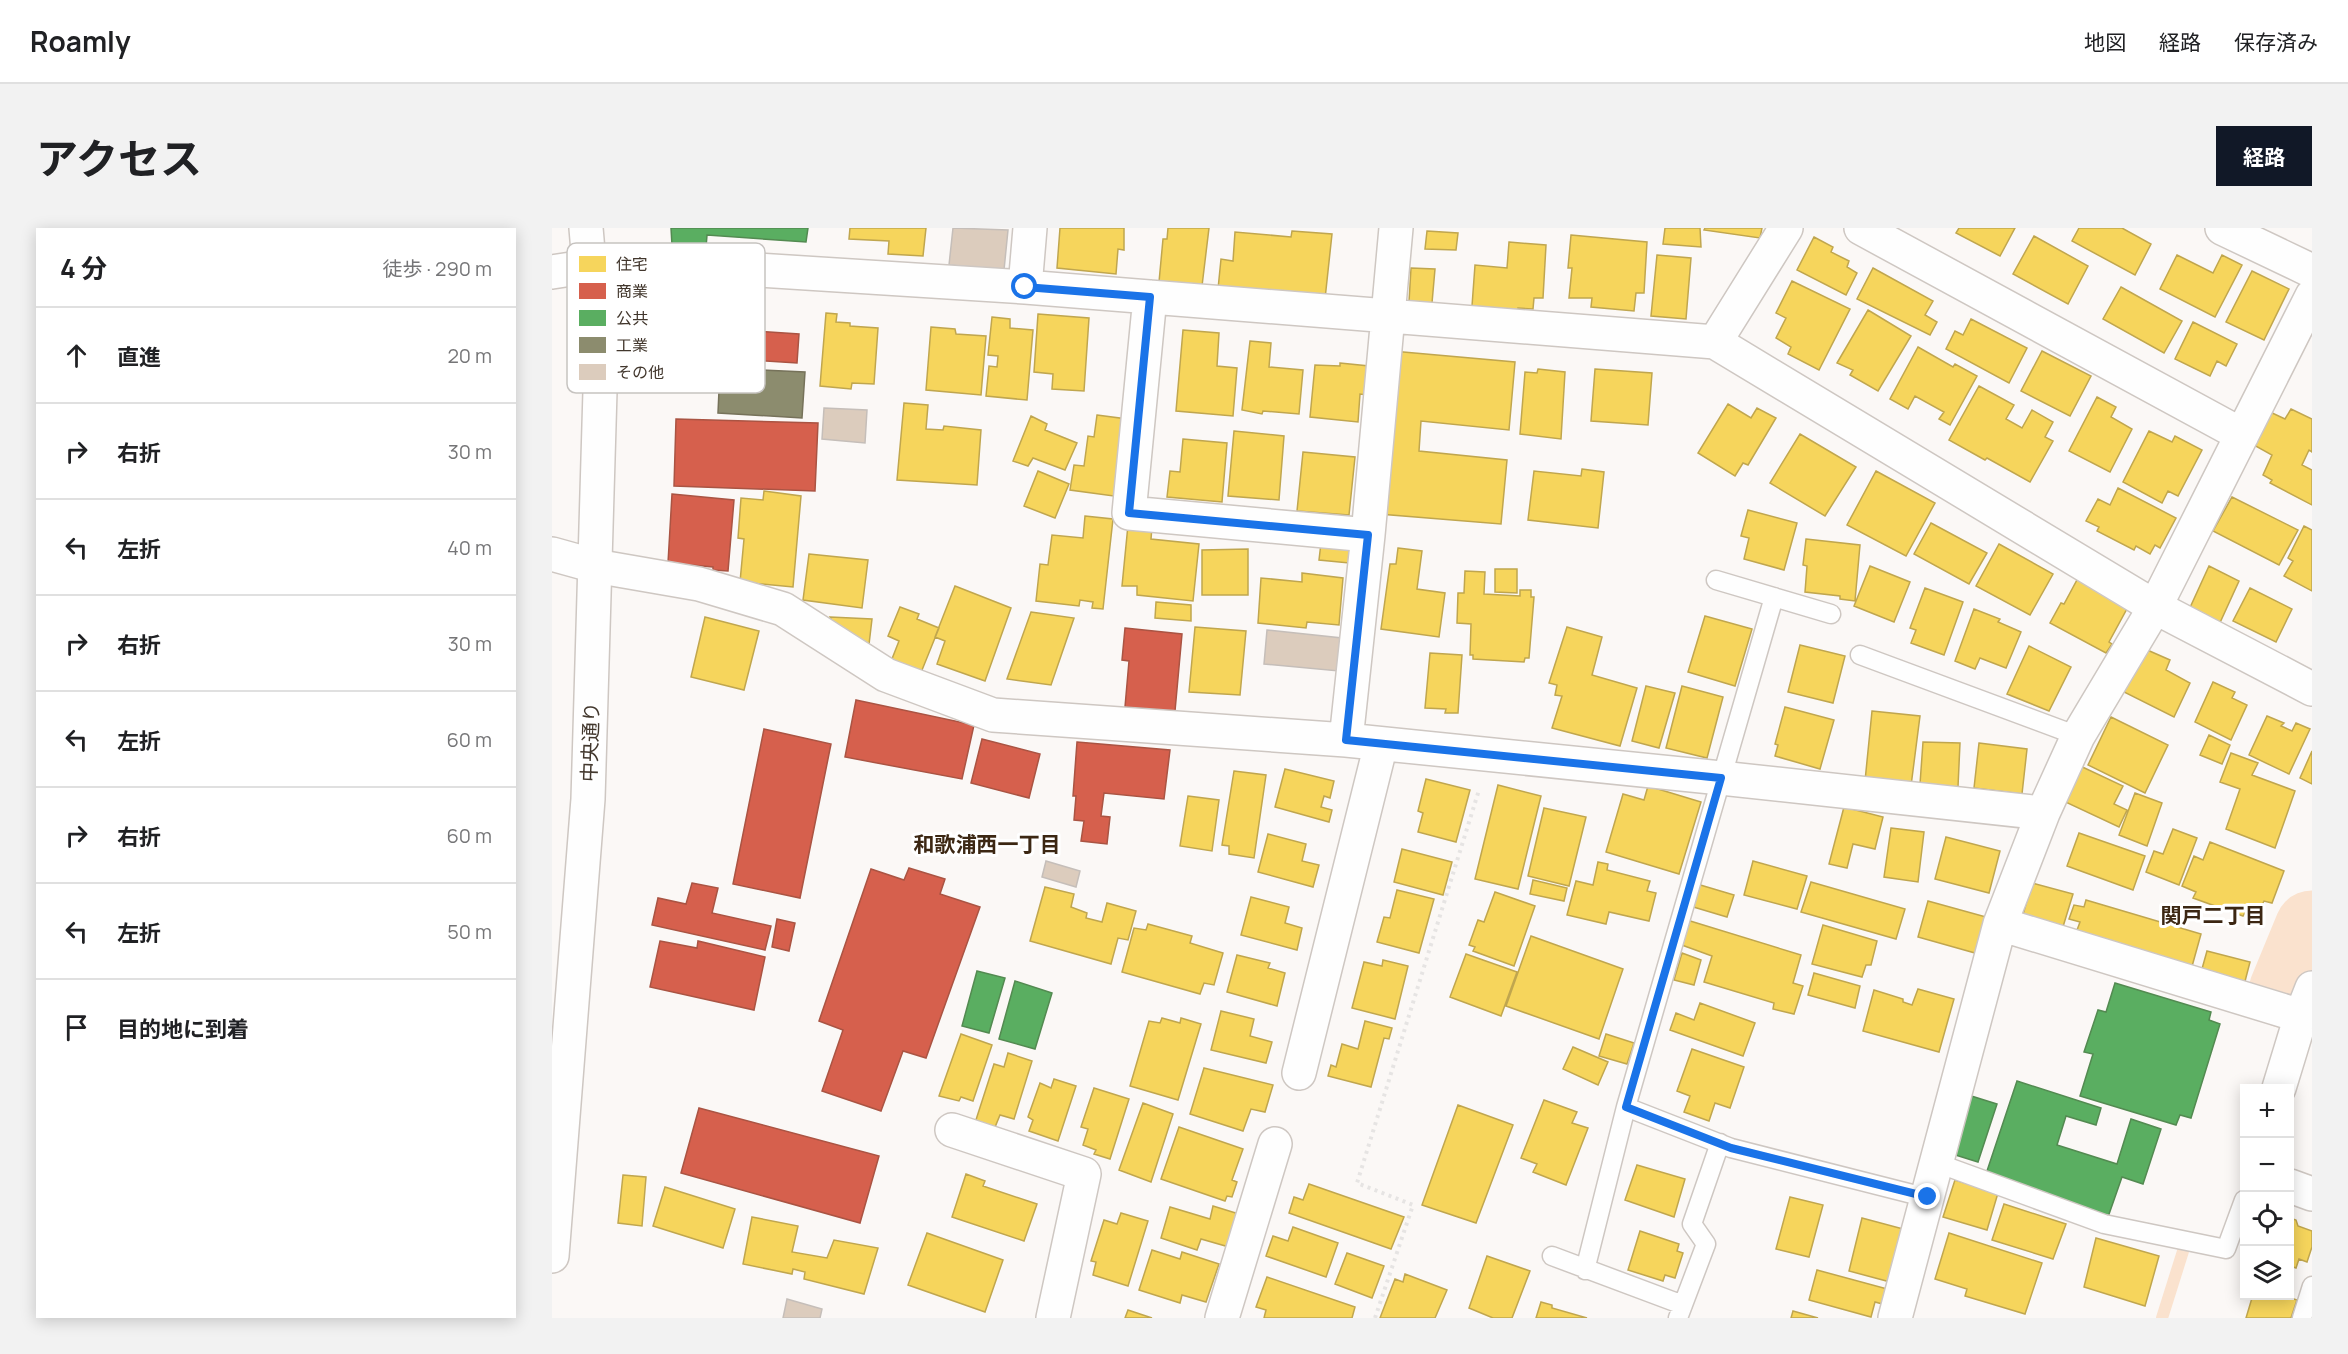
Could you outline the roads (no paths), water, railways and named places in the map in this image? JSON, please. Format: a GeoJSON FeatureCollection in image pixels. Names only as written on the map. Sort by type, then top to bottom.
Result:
{"type":"FeatureCollection","features":[{"type":"Feature","properties":{"kind":"main road","name":"中央通り"},"geometry":{"type":"LineString","coordinates":[[586,228],[588,243]]}},
{"type":"Feature","properties":{"kind":"main road"},"geometry":{"type":"LineString","coordinates":[[1025,287],[1030,228]]}},
{"type":"Feature","properties":{"kind":"main road"},"geometry":{"type":"LineString","coordinates":[[1346,740],[1368,535],[1396,228]]}},
{"type":"Feature","properties":{"kind":"main road"},"geometry":{"type":"LineString","coordinates":[[1715,342],[1786,228]]}},
{"type":"Feature","properties":{"kind":"main road"},"geometry":{"type":"LineString","coordinates":[[1861,228],[2242,435]]}},
{"type":"Feature","properties":{"kind":"main road"},"geometry":{"type":"LineString","coordinates":[[2222,228],[2312,271]]}},
{"type":"Feature","properties":{"kind":"main road"},"geometry":{"type":"LineString","coordinates":[[552,272],[567,270]]}},
{"type":"Feature","properties":{"kind":"main road"},"geometry":{"type":"LineString","coordinates":[[765,270],[1025,287],[1715,342],[2155,607],[2312,690]]}},
{"type":"Feature","properties":{"kind":"main road"},"geometry":{"type":"LineString","coordinates":[[1896,1318],[2000,924],[2043,813],[2078,736],[2155,607],[2312,296]]}},
{"type":"Feature","properties":{"kind":"main road"},"geometry":{"type":"LineString","coordinates":[[1150,297],[1129,513],[1368,535]]}},
{"type":"Feature","properties":{"kind":"main road","name":"中央通り"},"geometry":{"type":"LineString","coordinates":[[552,1256],[588,799],[600,393]]}},
{"type":"Feature","properties":{"kind":"main road"},"geometry":{"type":"LineString","coordinates":[[552,554],[596,566],[699,584],[783,609],[886,675],[993,715],[1346,740],[2043,813]]}},
{"type":"Feature","properties":{"kind":"main road"},"geometry":{"type":"LineString","coordinates":[[1299,1073],[1382,744]]}},
{"type":"Feature","properties":{"kind":"main road"},"geometry":{"type":"LineString","coordinates":[[2000,924],[2306,1002],[2281,1084]]}},
{"type":"Feature","properties":{"kind":"main road"},"geometry":{"type":"LineString","coordinates":[[952,1130],[1084,1174],[1053,1318]]}},
{"type":"Feature","properties":{"kind":"main road"},"geometry":{"type":"LineString","coordinates":[[1222,1318],[1275,1143]]}},
{"type":"Feature","properties":{"kind":"main road"},"geometry":{"type":"LineString","coordinates":[[2294,1188],[2312,1194]]}},
{"type":"Feature","properties":{"kind":"lane"},"geometry":{"type":"LineString","coordinates":[[1716,580],[1831,614]]}},
{"type":"Feature","properties":{"kind":"lane"},"geometry":{"type":"LineString","coordinates":[[1585,1270],[1626,1107],[1774,597]]}},
{"type":"Feature","properties":{"kind":"lane"},"geometry":{"type":"LineString","coordinates":[[1860,654],[2078,736]]}},
{"type":"Feature","properties":{"kind":"lane"},"geometry":{"type":"LineString","coordinates":[[1626,1107],[1731,1148],[1928,1197]]}},
{"type":"Feature","properties":{"kind":"lane"},"geometry":{"type":"LineString","coordinates":[[1552,1256],[1681,1312],[1706,1244],[1692,1224],[1720,1143]]}},
{"type":"Feature","properties":{"kind":"lane"},"geometry":{"type":"LineString","coordinates":[[1937,1163],[2104,1224],[2226,1250],[2240,1211]]}},
{"type":"Feature","properties":{"kind":"lane"},"geometry":{"type":"LineString","coordinates":[[2302,1318],[2312,1286]]}},
{"type":"Feature","properties":{"kind":"waterway"},"geometry":{"type":"LineString","coordinates":[[2286,991],[2312,928]]}},
{"type":"Feature","properties":{"kind":"waterway"},"geometry":{"type":"LineString","coordinates":[[2162,1318],[2184,1248]]}},
{"type":"Feature","properties":{"kind":"district","name":"和歌浦西一丁目"},"geometry":{"type":"Point","coordinates":[987,844]}},
{"type":"Feature","properties":{"kind":"district","name":"関戸二丁目"},"geometry":{"type":"Point","coordinates":[2213,915]}}]}
